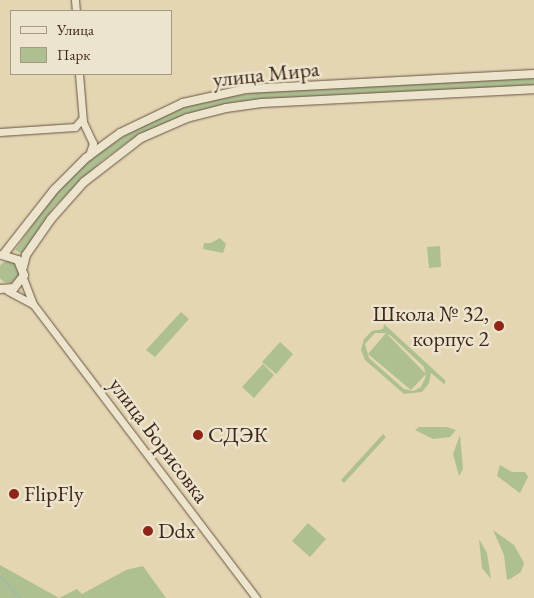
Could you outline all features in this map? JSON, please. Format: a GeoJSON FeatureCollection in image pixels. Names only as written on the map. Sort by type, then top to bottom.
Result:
{"type":"FeatureCollection","features":[{"type":"Feature","properties":{"kind":"main road","name":"улица Мира"},"geometry":{"type":"LineString","coordinates":[[1,256],[54,190],[89,155],[110,140],[166,110],[230,92],[534,74]]}},
{"type":"Feature","properties":{"kind":"main road","name":"улица Мира"},"geometry":{"type":"LineString","coordinates":[[23,266],[26,255],[46,227],[84,182],[136,141],[188,118],[226,108],[262,103],[534,89]]}},
{"type":"Feature","properties":{"kind":"main road"},"geometry":{"type":"LineString","coordinates":[[1,256],[14,257],[23,266],[23,278],[16,287],[3,291]]}},
{"type":"Feature","properties":{"kind":"street"},"geometry":{"type":"LineString","coordinates":[[79,75],[82,119],[94,146],[89,155]]}},
{"type":"Feature","properties":{"kind":"street"},"geometry":{"type":"LineString","coordinates":[[75,127],[82,119]]}},
{"type":"Feature","properties":{"kind":"street"},"geometry":{"type":"LineString","coordinates":[[0,132],[75,127],[86,131]]}},
{"type":"Feature","properties":{"kind":"street"},"geometry":{"type":"LineString","coordinates":[[91,137],[100,141],[110,140]]}},
{"type":"Feature","properties":{"kind":"street","name":"улица Борисовка"},"geometry":{"type":"LineString","coordinates":[[23,278],[33,304],[256,598]]}},
{"type":"Feature","properties":{"kind":"street","name":"улица Борисовка"},"geometry":{"type":"LineString","coordinates":[[3,291],[33,304]]}},
{"type":"Feature","properties":{"kind":"green space"},"geometry":{"type":"Polygon","coordinates":[[[534,78],[534,87],[264,100],[232,103],[185,115],[129,141],[103,160],[54,207],[22,254],[15,250],[54,194],[86,162],[139,126],[192,103],[264,91],[534,78]]]}},
{"type":"Feature","properties":{"kind":"green space"},"geometry":{"type":"Polygon","coordinates":[[[220,238],[226,244],[223,253],[203,249],[204,243],[211,243],[220,238]]]}},
{"type":"Feature","properties":{"kind":"green space"},"geometry":{"type":"Polygon","coordinates":[[[440,246],[441,267],[429,268],[427,247],[440,246]]]}},
{"type":"Feature","properties":{"kind":"green space"},"geometry":{"type":"Polygon","coordinates":[[[9,261],[17,264],[20,272],[17,280],[9,283],[1,280],[-1,268],[1,264],[9,261]]]}},
{"type":"Feature","properties":{"kind":"green space"},"geometry":{"type":"Polygon","coordinates":[[[181,312],[189,319],[155,357],[146,350],[181,312]]]}},
{"type":"Feature","properties":{"kind":"green space"},"geometry":{"type":"Polygon","coordinates":[[[384,324],[446,381],[444,384],[431,373],[429,383],[422,392],[404,394],[365,360],[361,350],[364,339],[372,331],[383,329],[384,324]],[[375,333],[365,344],[369,358],[404,389],[413,391],[421,387],[426,374],[411,390],[368,354],[386,333],[375,333]],[[387,334],[425,373],[424,367],[387,334]]]}},
{"type":"Feature","properties":{"kind":"green space"},"geometry":{"type":"Polygon","coordinates":[[[280,342],[293,354],[276,374],[262,362],[280,342]]]}},
{"type":"Feature","properties":{"kind":"green space"},"geometry":{"type":"Polygon","coordinates":[[[263,364],[274,375],[254,398],[242,387],[263,364]]]}},
{"type":"Feature","properties":{"kind":"green space"},"geometry":{"type":"Polygon","coordinates":[[[419,427],[446,427],[456,430],[450,437],[433,439],[415,430],[419,427]]]}},
{"type":"Feature","properties":{"kind":"green space"},"geometry":{"type":"Polygon","coordinates":[[[383,434],[386,437],[344,483],[341,480],[383,434]]]}},
{"type":"Feature","properties":{"kind":"green space"},"geometry":{"type":"Polygon","coordinates":[[[460,435],[463,469],[459,476],[453,454],[460,435]]]}},
{"type":"Feature","properties":{"kind":"green space"},"geometry":{"type":"Polygon","coordinates":[[[500,465],[512,472],[525,472],[528,477],[520,493],[497,476],[500,465]]]}},
{"type":"Feature","properties":{"kind":"green space"},"geometry":{"type":"Polygon","coordinates":[[[308,523],[326,539],[310,557],[292,541],[308,523]]]}},
{"type":"Feature","properties":{"kind":"green space"},"geometry":{"type":"Polygon","coordinates":[[[493,530],[514,545],[524,563],[521,572],[507,580],[504,555],[493,530]]]}},
{"type":"Feature","properties":{"kind":"green space"},"geometry":{"type":"Polygon","coordinates":[[[479,539],[487,553],[491,579],[482,568],[479,539]]]}},
{"type":"Feature","properties":{"kind":"green space"},"geometry":{"type":"Polygon","coordinates":[[[0,565],[59,598],[0,598],[0,565]]]}},
{"type":"Feature","properties":{"kind":"green space"},"geometry":{"type":"Polygon","coordinates":[[[143,566],[166,598],[59,598],[77,589],[82,594],[126,570],[143,566]]]}},
{"type":"Feature","properties":{"kind":"waterway"},"geometry":{"type":"LineString","coordinates":[[0,576],[20,598]]}},
{"type":"Feature","properties":{"kind":"place","name":"Школа № 32, корпус 2"},"geometry":{"type":"Point","coordinates":[499,326]}},
{"type":"Feature","properties":{"kind":"place","name":"СДЭК"},"geometry":{"type":"Point","coordinates":[198,435]}},
{"type":"Feature","properties":{"kind":"place","name":"FlipFly"},"geometry":{"type":"Point","coordinates":[14,494]}},
{"type":"Feature","properties":{"kind":"place","name":"Ddx"},"geometry":{"type":"Point","coordinates":[148,531]}}]}
